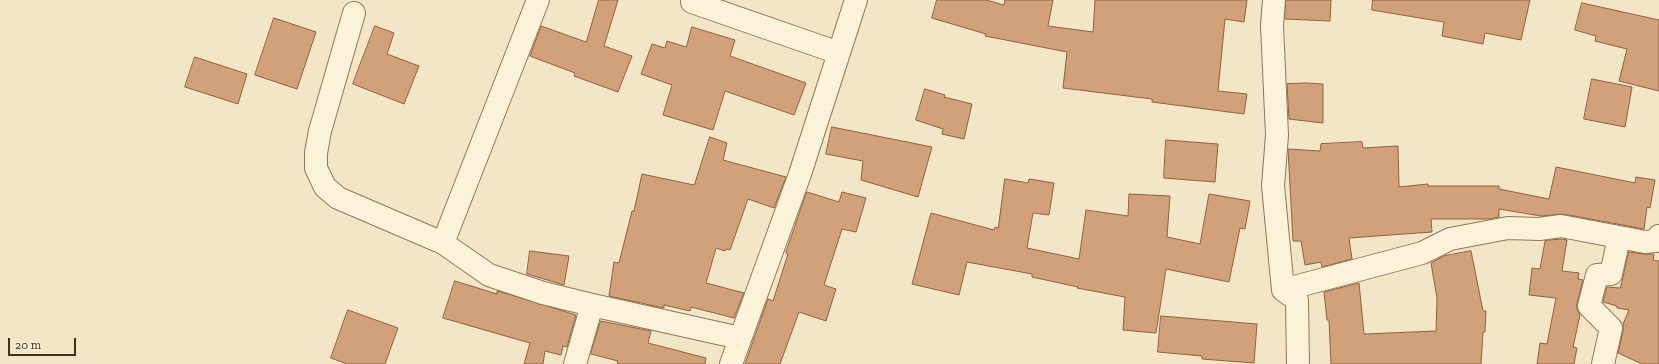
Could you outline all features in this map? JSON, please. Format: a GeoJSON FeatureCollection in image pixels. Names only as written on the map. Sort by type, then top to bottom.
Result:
{"type":"FeatureCollection","features":[{"type":"Feature","properties":{"kind":"street"},"geometry":{"type":"LineString","coordinates":[[443,243],[538,0]]}},
{"type":"Feature","properties":{"kind":"street"},"geometry":{"type":"LineString","coordinates":[[732,364],[740,338],[800,174],[856,0]]}},
{"type":"Feature","properties":{"kind":"street"},"geometry":{"type":"LineString","coordinates":[[1274,0],[1272,26],[1277,135],[1272,186],[1283,290],[1296,300],[1298,364]]}},
{"type":"Feature","properties":{"kind":"street"},"geometry":{"type":"LineString","coordinates":[[692,2],[839,53]]}},
{"type":"Feature","properties":{"kind":"street"},"geometry":{"type":"LineString","coordinates":[[354,13],[320,131],[316,153],[316,168],[325,187],[338,198],[443,243],[489,275],[542,293],[740,338]]}},
{"type":"Feature","properties":{"kind":"street"},"geometry":{"type":"LineString","coordinates":[[1283,290],[1422,253],[1450,239],[1508,228],[1539,229],[1561,226],[1645,242],[1656,241],[1659,236]]}},
{"type":"Feature","properties":{"kind":"street"},"geometry":{"type":"LineString","coordinates":[[1603,364],[1611,328],[1589,306],[1597,275],[1611,274],[1619,238]]}},
{"type":"Feature","properties":{"kind":"street"},"geometry":{"type":"LineString","coordinates":[[575,364],[592,305]]}},
{"type":"Feature","properties":{"kind":"building"},"geometry":{"type":"Polygon","coordinates":[[[599,0],[618,0],[604,46],[632,56],[618,92],[574,76],[575,73],[530,56],[541,26],[586,42],[599,0]]]}},
{"type":"Feature","properties":{"kind":"building"},"geometry":{"type":"Polygon","coordinates":[[[937,0],[986,0],[1004,5],[1005,0],[1053,0],[1048,26],[1093,32],[1095,0],[1247,0],[1244,22],[1225,19],[1218,91],[1247,94],[1244,114],[1152,102],[1152,99],[1063,88],[1067,52],[985,36],[986,34],[932,18],[937,0]]]}},
{"type":"Feature","properties":{"kind":"building"},"geometry":{"type":"Polygon","coordinates":[[[1286,0],[1331,0],[1330,21],[1285,19],[1286,0]]]}},
{"type":"Feature","properties":{"kind":"building"},"geometry":{"type":"Polygon","coordinates":[[[1373,0],[1530,0],[1521,40],[1485,33],[1483,44],[1442,36],[1444,22],[1372,10],[1373,0]]]}},
{"type":"Feature","properties":{"kind":"building"},"geometry":{"type":"Polygon","coordinates":[[[1582,3],[1659,20],[1659,91],[1619,81],[1627,49],[1595,41],[1596,36],[1575,30],[1582,3]]]}},
{"type":"Feature","properties":{"kind":"building"},"geometry":{"type":"Polygon","coordinates":[[[274,18],[316,32],[297,89],[255,75],[274,18]]]}},
{"type":"Feature","properties":{"kind":"building"},"geometry":{"type":"Polygon","coordinates":[[[375,26],[394,33],[387,54],[419,66],[404,104],[353,84],[375,26]]]}},
{"type":"Feature","properties":{"kind":"building"},"geometry":{"type":"Polygon","coordinates":[[[692,27],[735,40],[730,56],[806,83],[794,115],[725,91],[713,130],[663,115],[672,85],[641,74],[652,44],[665,48],[667,41],[686,47],[692,27]]]}},
{"type":"Feature","properties":{"kind":"building"},"geometry":{"type":"Polygon","coordinates":[[[195,57],[247,74],[238,104],[185,87],[195,57]]]}},
{"type":"Feature","properties":{"kind":"building"},"geometry":{"type":"Polygon","coordinates":[[[1592,79],[1632,87],[1625,127],[1584,119],[1592,79]]]}},
{"type":"Feature","properties":{"kind":"building"},"geometry":{"type":"Polygon","coordinates":[[[1287,84],[1323,84],[1323,123],[1289,119],[1287,84]]]}},
{"type":"Feature","properties":{"kind":"building"},"geometry":{"type":"Polygon","coordinates":[[[925,89],[945,95],[944,97],[972,104],[964,139],[942,134],[943,129],[916,120],[925,89]]]}},
{"type":"Feature","properties":{"kind":"building"},"geometry":{"type":"Polygon","coordinates":[[[832,127],[932,147],[918,197],[861,180],[863,161],[826,154],[832,127]]]}},
{"type":"Feature","properties":{"kind":"building"},"geometry":{"type":"Polygon","coordinates":[[[710,137],[727,143],[723,160],[786,177],[774,208],[748,199],[730,250],[726,249],[725,251],[716,248],[706,283],[744,293],[734,318],[691,307],[690,311],[664,305],[664,308],[609,296],[614,262],[619,263],[632,211],[634,211],[642,174],[694,185],[710,137]]]}},
{"type":"Feature","properties":{"kind":"building"},"geometry":{"type":"Polygon","coordinates":[[[1166,140],[1218,144],[1215,182],[1164,178],[1166,140]]]}},
{"type":"Feature","properties":{"kind":"building"},"geometry":{"type":"Polygon","coordinates":[[[1362,142],[1363,148],[1398,146],[1399,187],[1428,184],[1428,186],[1499,186],[1499,189],[1549,199],[1556,167],[1635,183],[1636,177],[1655,180],[1650,208],[1647,207],[1644,229],[1563,214],[1541,216],[1499,209],[1499,217],[1490,219],[1431,219],[1432,232],[1349,238],[1352,259],[1322,267],[1321,262],[1305,265],[1301,241],[1293,241],[1288,149],[1320,151],[1321,144],[1362,142]]]}},
{"type":"Feature","properties":{"kind":"building"},"geometry":{"type":"Polygon","coordinates":[[[1005,179],[1028,183],[1029,179],[1054,183],[1049,215],[1033,213],[1027,248],[1079,259],[1086,210],[1128,216],[1129,194],[1170,196],[1167,237],[1200,244],[1209,194],[1250,201],[1245,229],[1240,228],[1229,282],[1166,269],[1156,333],[1123,330],[1125,297],[1077,288],[1078,287],[1032,277],[1032,274],[967,262],[959,295],[912,284],[931,213],[994,230],[995,227],[998,228],[1005,179]]]}},
{"type":"Feature","properties":{"kind":"building"},"geometry":{"type":"Polygon","coordinates":[[[807,192],[839,202],[842,192],[866,198],[856,232],[842,229],[824,285],[836,289],[826,321],[799,312],[780,364],[745,364],[768,299],[773,301],[788,254],[786,253],[807,192]]]}},
{"type":"Feature","properties":{"kind":"building"},"geometry":{"type":"Polygon","coordinates":[[[1561,239],[1567,240],[1562,271],[1579,273],[1578,279],[1583,280],[1577,303],[1577,310],[1580,315],[1573,347],[1577,348],[1574,364],[1537,364],[1540,343],[1547,344],[1556,298],[1529,295],[1532,268],[1540,269],[1545,241],[1561,239]]]}},
{"type":"Feature","properties":{"kind":"building"},"geometry":{"type":"Polygon","coordinates":[[[530,251],[569,256],[564,285],[527,274],[530,251]]]}},
{"type":"Feature","properties":{"kind":"building"},"geometry":{"type":"Polygon","coordinates":[[[1471,251],[1483,311],[1486,311],[1481,364],[1331,364],[1329,320],[1327,320],[1324,292],[1359,283],[1364,334],[1436,331],[1437,298],[1431,263],[1444,256],[1471,251]]]}},
{"type":"Feature","properties":{"kind":"building"},"geometry":{"type":"Polygon","coordinates":[[[1629,252],[1654,254],[1653,260],[1659,261],[1659,364],[1642,364],[1618,353],[1623,324],[1629,310],[1617,308],[1617,306],[1603,302],[1607,287],[1620,288],[1629,252]]]}},
{"type":"Feature","properties":{"kind":"building"},"geometry":{"type":"Polygon","coordinates":[[[455,281],[497,294],[497,291],[505,293],[576,315],[567,347],[563,346],[561,355],[545,351],[543,364],[524,364],[530,343],[443,318],[455,281]]]}},
{"type":"Feature","properties":{"kind":"building"},"geometry":{"type":"Polygon","coordinates":[[[348,310],[398,328],[385,364],[347,364],[331,358],[348,310]]]}},
{"type":"Feature","properties":{"kind":"building"},"geometry":{"type":"Polygon","coordinates":[[[1161,316],[1257,324],[1254,363],[1202,359],[1202,356],[1158,352],[1161,316]]]}},
{"type":"Feature","properties":{"kind":"building"},"geometry":{"type":"Polygon","coordinates":[[[601,321],[651,331],[648,343],[706,358],[705,364],[617,364],[618,361],[591,354],[601,321]]]}}]}
